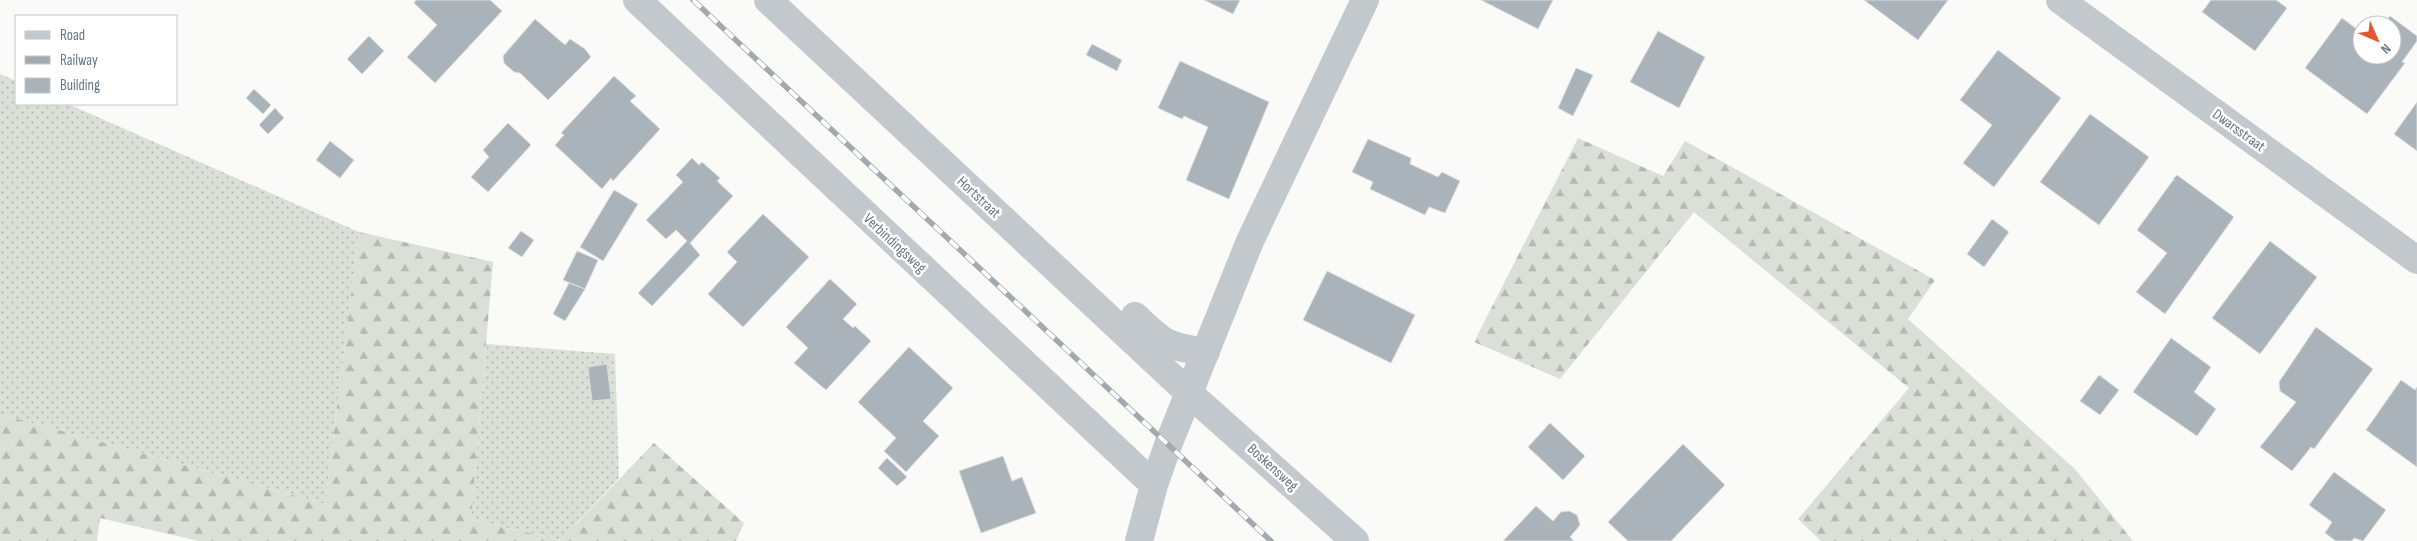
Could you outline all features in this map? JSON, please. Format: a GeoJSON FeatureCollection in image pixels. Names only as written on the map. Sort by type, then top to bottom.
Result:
{"type":"FeatureCollection","features":[{"type":"Feature","properties":{"kind":"street","name":"Verbindingsweg"},"geometry":{"type":"LineString","coordinates":[[636,0],[1154,485]]}},
{"type":"Feature","properties":{"kind":"street","name":"Hortstraat"},"geometry":{"type":"LineString","coordinates":[[768,0],[1190,394]]}},
{"type":"Feature","properties":{"kind":"street"},"geometry":{"type":"LineString","coordinates":[[796,0],[1162,341],[1172,346],[1206,352]]}},
{"type":"Feature","properties":{"kind":"street"},"geometry":{"type":"LineString","coordinates":[[1139,541],[1154,485],[1168,445],[1250,241],[1365,0]]}},
{"type":"Feature","properties":{"kind":"street","name":"Dwarsstraat"},"geometry":{"type":"LineString","coordinates":[[2060,0],[2417,260]]}},
{"type":"Feature","properties":{"kind":"street","name":"Boskensweg"},"geometry":{"type":"LineString","coordinates":[[1190,394],[1355,541]]}},
{"type":"Feature","properties":{"kind":"green space"},"geometry":{"type":"Polygon","coordinates":[[[0,74],[15,81],[15,105],[70,105],[359,232],[325,504],[0,414],[0,74]]]}},
{"type":"Feature","properties":{"kind":"green space"},"geometry":{"type":"Polygon","coordinates":[[[1578,138],[1663,176],[1685,141],[1935,280],[1908,319],[2075,469],[2133,541],[1821,541],[1798,519],[1909,388],[1694,212],[1560,379],[1474,342],[1578,138]]]}},
{"type":"Feature","properties":{"kind":"green space"},"geometry":{"type":"Polygon","coordinates":[[[359,232],[493,262],[471,520],[561,540],[654,443],[744,523],[736,541],[199,541],[100,518],[97,541],[0,541],[0,414],[325,504],[359,232]]]}},
{"type":"Feature","properties":{"kind":"green space"},"geometry":{"type":"Polygon","coordinates":[[[486,344],[615,354],[619,478],[561,540],[471,520],[486,344]]]}},
{"type":"Feature","properties":{"kind":"building"},"geometry":{"type":"Polygon","coordinates":[[[416,0],[490,0],[502,11],[435,83],[407,57],[437,25],[414,3],[416,0]]]}},
{"type":"Feature","properties":{"kind":"building"},"geometry":{"type":"Polygon","coordinates":[[[1204,0],[1240,0],[1233,14],[1204,0]]]}},
{"type":"Feature","properties":{"kind":"building"},"geometry":{"type":"Polygon","coordinates":[[[1481,0],[1553,0],[1538,29],[1481,0]]]}},
{"type":"Feature","properties":{"kind":"building"},"geometry":{"type":"Polygon","coordinates":[[[1864,0],[1948,0],[1918,40],[1864,0]]]}},
{"type":"Feature","properties":{"kind":"building"},"geometry":{"type":"Polygon","coordinates":[[[2211,0],[2276,0],[2287,8],[2255,51],[2202,12],[2211,0]]]}},
{"type":"Feature","properties":{"kind":"building"},"geometry":{"type":"Polygon","coordinates":[[[2342,18],[2352,26],[2352,65],[2402,65],[2402,62],[2405,63],[2367,114],[2305,68],[2342,18]]]}},
{"type":"Feature","properties":{"kind":"building"},"geometry":{"type":"Polygon","coordinates":[[[535,19],[565,45],[570,39],[585,49],[591,57],[548,100],[520,73],[514,72],[504,63],[503,56],[535,19]]]}},
{"type":"Feature","properties":{"kind":"building"},"geometry":{"type":"Polygon","coordinates":[[[2402,25],[2417,36],[2417,41],[2402,62],[2402,25]]]}},
{"type":"Feature","properties":{"kind":"building"},"geometry":{"type":"Polygon","coordinates":[[[1658,31],[1705,57],[1679,108],[1630,82],[1658,31]]]}},
{"type":"Feature","properties":{"kind":"building"},"geometry":{"type":"Polygon","coordinates":[[[369,36],[384,51],[362,74],[347,59],[369,36]]]}},
{"type":"Feature","properties":{"kind":"building"},"geometry":{"type":"Polygon","coordinates":[[[1092,44],[1122,60],[1117,71],[1086,55],[1092,44]]]}},
{"type":"Feature","properties":{"kind":"building"},"geometry":{"type":"Polygon","coordinates":[[[1998,50],[2061,98],[1994,187],[1963,163],[1992,125],[1960,100],[1998,50]]]}},
{"type":"Feature","properties":{"kind":"building"},"geometry":{"type":"Polygon","coordinates":[[[1180,61],[1269,102],[1229,199],[1186,180],[1208,127],[1184,116],[1182,119],[1158,108],[1180,61]]]}},
{"type":"Feature","properties":{"kind":"building"},"geometry":{"type":"Polygon","coordinates":[[[1576,68],[1593,75],[1573,116],[1558,108],[1576,68]]]}},
{"type":"Feature","properties":{"kind":"building"},"geometry":{"type":"Polygon","coordinates":[[[614,76],[636,96],[630,101],[660,129],[613,181],[611,178],[602,189],[555,145],[564,135],[561,133],[614,76]]]}},
{"type":"Feature","properties":{"kind":"building"},"geometry":{"type":"Polygon","coordinates":[[[254,89],[271,105],[263,114],[246,98],[254,89]]]}},
{"type":"Feature","properties":{"kind":"building"},"geometry":{"type":"Polygon","coordinates":[[[2417,102],[2417,151],[2394,134],[2417,102]]]}},
{"type":"Feature","properties":{"kind":"building"},"geometry":{"type":"Polygon","coordinates":[[[275,108],[284,118],[268,134],[259,125],[275,108]]]}},
{"type":"Feature","properties":{"kind":"building"},"geometry":{"type":"Polygon","coordinates":[[[2090,114],[2149,157],[2099,225],[2040,182],[2090,114]]]}},
{"type":"Feature","properties":{"kind":"building"},"geometry":{"type":"Polygon","coordinates":[[[508,123],[531,145],[488,192],[471,177],[489,157],[483,150],[508,123]]]}},
{"type":"Feature","properties":{"kind":"building"},"geometry":{"type":"Polygon","coordinates":[[[1368,139],[1411,158],[1410,164],[1438,177],[1442,172],[1460,181],[1445,213],[1429,207],[1425,215],[1370,189],[1373,182],[1352,172],[1368,139]]]}},
{"type":"Feature","properties":{"kind":"building"},"geometry":{"type":"Polygon","coordinates":[[[330,141],[354,160],[340,178],[316,160],[330,141]]]}},
{"type":"Feature","properties":{"kind":"building"},"geometry":{"type":"Polygon","coordinates":[[[692,158],[699,165],[702,162],[720,178],[717,181],[733,196],[690,243],[700,255],[652,306],[638,293],[687,241],[676,230],[666,239],[646,220],[683,182],[676,175],[692,158]]]}},
{"type":"Feature","properties":{"kind":"building"},"geometry":{"type":"Polygon","coordinates":[[[2177,175],[2234,217],[2165,314],[2136,292],[2167,253],[2137,230],[2177,175]]]}},
{"type":"Feature","properties":{"kind":"building"},"geometry":{"type":"Polygon","coordinates":[[[614,190],[638,204],[603,261],[580,247],[614,190]]]}},
{"type":"Feature","properties":{"kind":"building"},"geometry":{"type":"Polygon","coordinates":[[[763,214],[809,257],[743,327],[708,294],[737,262],[727,252],[763,214]]]}},
{"type":"Feature","properties":{"kind":"building"},"geometry":{"type":"Polygon","coordinates":[[[1992,219],[2009,232],[1984,267],[1967,254],[1992,219]]]}},
{"type":"Feature","properties":{"kind":"building"},"geometry":{"type":"Polygon","coordinates":[[[521,231],[534,240],[522,257],[508,248],[521,231]]]}},
{"type":"Feature","properties":{"kind":"building"},"geometry":{"type":"Polygon","coordinates":[[[2270,241],[2317,277],[2260,354],[2212,318],[2270,241]]]}},
{"type":"Feature","properties":{"kind":"building"},"geometry":{"type":"Polygon","coordinates":[[[577,251],[598,260],[585,289],[563,280],[577,251]]]}},
{"type":"Feature","properties":{"kind":"building"},"geometry":{"type":"Polygon","coordinates":[[[1327,271],[1415,315],[1391,363],[1303,320],[1327,271]]]}},
{"type":"Feature","properties":{"kind":"building"},"geometry":{"type":"Polygon","coordinates":[[[830,279],[857,304],[843,319],[853,328],[855,326],[871,341],[826,390],[794,363],[808,348],[786,327],[830,279]]]}},
{"type":"Feature","properties":{"kind":"building"},"geometry":{"type":"Polygon","coordinates":[[[569,283],[585,289],[565,321],[553,314],[569,283]]]}},
{"type":"Feature","properties":{"kind":"building"},"geometry":{"type":"Polygon","coordinates":[[[2316,327],[2373,369],[2314,449],[2311,447],[2292,471],[2260,447],[2296,402],[2280,391],[2279,382],[2316,327]]]}},
{"type":"Feature","properties":{"kind":"building"},"geometry":{"type":"Polygon","coordinates":[[[2171,338],[2211,367],[2194,392],[2216,409],[2197,436],[2133,392],[2171,338]]]}},
{"type":"Feature","properties":{"kind":"building"},"geometry":{"type":"Polygon","coordinates":[[[909,347],[953,388],[923,421],[939,436],[906,472],[884,451],[896,438],[858,402],[909,347]]]}},
{"type":"Feature","properties":{"kind":"building"},"geometry":{"type":"Polygon","coordinates":[[[607,364],[611,399],[592,401],[588,367],[607,364]]]}},
{"type":"Feature","properties":{"kind":"building"},"geometry":{"type":"Polygon","coordinates":[[[2099,375],[2119,390],[2100,415],[2080,401],[2099,375]]]}},
{"type":"Feature","properties":{"kind":"building"},"geometry":{"type":"Polygon","coordinates":[[[2401,380],[2415,390],[2417,387],[2417,467],[2366,430],[2401,380]]]}},
{"type":"Feature","properties":{"kind":"building"},"geometry":{"type":"Polygon","coordinates":[[[1550,423],[1585,456],[1563,480],[1528,447],[1550,423]]]}},
{"type":"Feature","properties":{"kind":"building"},"geometry":{"type":"Polygon","coordinates":[[[1683,444],[1725,485],[1671,541],[1628,541],[1608,522],[1683,444]]]}},
{"type":"Feature","properties":{"kind":"building"},"geometry":{"type":"Polygon","coordinates":[[[1003,456],[1012,481],[1022,477],[1036,513],[981,533],[959,471],[1003,456]]]}},
{"type":"Feature","properties":{"kind":"building"},"geometry":{"type":"Polygon","coordinates":[[[887,458],[907,477],[897,486],[878,468],[887,458]]]}},
{"type":"Feature","properties":{"kind":"building"},"geometry":{"type":"Polygon","coordinates":[[[2334,472],[2386,510],[2363,541],[2354,538],[2352,541],[2336,541],[2325,533],[2332,522],[2309,505],[2334,472]]]}},
{"type":"Feature","properties":{"kind":"building"},"geometry":{"type":"Polygon","coordinates":[[[1536,506],[1553,521],[1561,512],[1569,511],[1577,515],[1580,525],[1570,537],[1574,541],[1503,541],[1536,506]]]}},
{"type":"Feature","properties":{"kind":"railway"},"geometry":{"type":"LineString","coordinates":[[693,0],[1271,541]]}}]}
